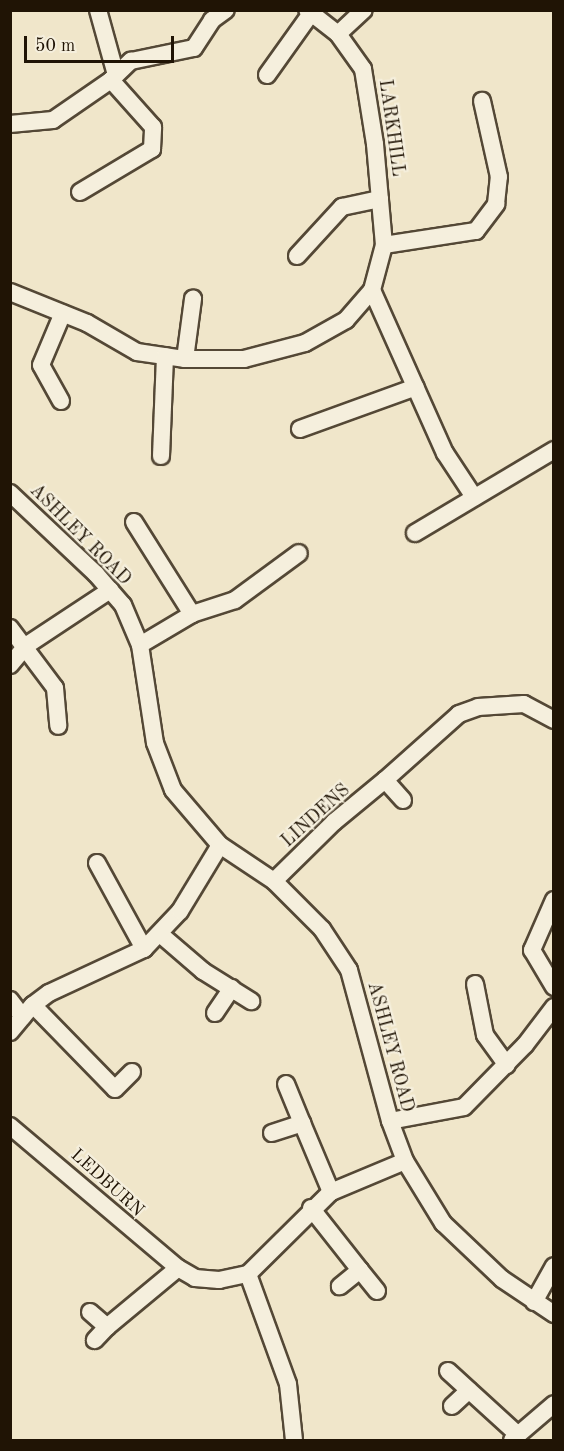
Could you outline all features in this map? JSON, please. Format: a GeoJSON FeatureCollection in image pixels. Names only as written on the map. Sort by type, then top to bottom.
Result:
{"type":"FeatureCollection","features":[{"type":"Feature","properties":{"kind":"street"},"geometry":{"type":"LineString","coordinates":[[80,192],[152,149],[153,127],[114,78],[98,10]]}},
{"type":"Feature","properties":{"kind":"street"},"geometry":{"type":"LineString","coordinates":[[10,124],[53,120],[114,78],[131,61],[194,48],[212,20],[226,10]]}},
{"type":"Feature","properties":{"kind":"street"},"geometry":{"type":"LineString","coordinates":[[338,34],[364,10]]}},
{"type":"Feature","properties":{"kind":"street"},"geometry":{"type":"LineString","coordinates":[[267,75],[309,11]]}},
{"type":"Feature","properties":{"kind":"street","name":"LARKHILL"},"geometry":{"type":"LineString","coordinates":[[10,292],[63,313],[137,352],[185,359],[244,359],[305,343],[346,320],[372,290],[384,244],[380,199],[363,69],[338,34],[309,11]]}},
{"type":"Feature","properties":{"kind":"street"},"geometry":{"type":"LineString","coordinates":[[384,244],[476,231],[496,204],[499,177],[482,101]]}},
{"type":"Feature","properties":{"kind":"street","name":"LARKHILL"},"geometry":{"type":"LineString","coordinates":[[297,256],[342,207],[380,199]]}},
{"type":"Feature","properties":{"kind":"street"},"geometry":{"type":"LineString","coordinates":[[372,290],[445,453],[474,497]]}},
{"type":"Feature","properties":{"kind":"street"},"geometry":{"type":"LineString","coordinates":[[185,359],[193,298]]}},
{"type":"Feature","properties":{"kind":"street"},"geometry":{"type":"LineString","coordinates":[[61,400],[41,365],[63,313]]}},
{"type":"Feature","properties":{"kind":"street"},"geometry":{"type":"LineString","coordinates":[[161,456],[165,356]]}},
{"type":"Feature","properties":{"kind":"street"},"geometry":{"type":"LineString","coordinates":[[300,429],[416,387]]}},
{"type":"Feature","properties":{"kind":"street"},"geometry":{"type":"LineString","coordinates":[[415,533],[554,450]]}},
{"type":"Feature","properties":{"kind":"street","name":"ASHLEY ROAD"},"geometry":{"type":"LineString","coordinates":[[10,493],[110,590],[123,606],[140,645],[155,743],[172,790],[220,845],[274,881],[322,929],[349,970],[390,1121],[405,1161],[443,1223],[502,1279],[554,1314]]}},
{"type":"Feature","properties":{"kind":"street"},"geometry":{"type":"LineString","coordinates":[[134,522],[192,614]]}},
{"type":"Feature","properties":{"kind":"street"},"geometry":{"type":"LineString","coordinates":[[140,645],[192,614],[235,600],[298,553]]}},
{"type":"Feature","properties":{"kind":"street"},"geometry":{"type":"LineString","coordinates":[[10,665],[27,645],[110,590]]}},
{"type":"Feature","properties":{"kind":"street"},"geometry":{"type":"LineString","coordinates":[[10,628],[27,645],[55,688],[58,726]]}},
{"type":"Feature","properties":{"kind":"street","name":"LINDENS"},"geometry":{"type":"LineString","coordinates":[[274,881],[334,822],[385,780],[442,726],[478,707],[524,704],[554,720]]}},
{"type":"Feature","properties":{"kind":"street"},"geometry":{"type":"LineString","coordinates":[[385,780],[403,800]]}},
{"type":"Feature","properties":{"kind":"street"},"geometry":{"type":"LineString","coordinates":[[10,1032],[28,1011],[49,993],[144,949],[180,911],[220,845]]}},
{"type":"Feature","properties":{"kind":"street"},"geometry":{"type":"LineString","coordinates":[[97,863],[144,949]]}},
{"type":"Feature","properties":{"kind":"street"},"geometry":{"type":"LineString","coordinates":[[554,900],[532,950],[554,987]]}},
{"type":"Feature","properties":{"kind":"street"},"geometry":{"type":"LineString","coordinates":[[160,934],[251,1001]]}},
{"type":"Feature","properties":{"kind":"street"},"geometry":{"type":"LineString","coordinates":[[475,984],[485,1035],[507,1065]]}},
{"type":"Feature","properties":{"kind":"street"},"geometry":{"type":"LineString","coordinates":[[215,1013],[232,988]]}},
{"type":"Feature","properties":{"kind":"street"},"geometry":{"type":"LineString","coordinates":[[10,1000],[28,1011],[115,1089],[132,1072]]}},
{"type":"Feature","properties":{"kind":"street"},"geometry":{"type":"LineString","coordinates":[[390,1121],[464,1107],[507,1065],[554,1006]]}},
{"type":"Feature","properties":{"kind":"street"},"geometry":{"type":"LineString","coordinates":[[286,1084],[331,1192]]}},
{"type":"Feature","properties":{"kind":"street"},"geometry":{"type":"LineString","coordinates":[[272,1133],[302,1123]]}},
{"type":"Feature","properties":{"kind":"street","name":"LEDBURN"},"geometry":{"type":"LineString","coordinates":[[10,1126],[178,1268],[195,1278],[219,1280],[248,1274]]}},
{"type":"Feature","properties":{"kind":"street"},"geometry":{"type":"LineString","coordinates":[[294,1440],[288,1384],[248,1274],[312,1208],[331,1192],[405,1161]]}},
{"type":"Feature","properties":{"kind":"street"},"geometry":{"type":"LineString","coordinates":[[312,1208],[377,1291]]}},
{"type":"Feature","properties":{"kind":"street"},"geometry":{"type":"LineString","coordinates":[[534,1302],[554,1266]]}},
{"type":"Feature","properties":{"kind":"street"},"geometry":{"type":"LineString","coordinates":[[95,1340],[107,1327],[178,1268]]}},
{"type":"Feature","properties":{"kind":"street"},"geometry":{"type":"LineString","coordinates":[[340,1286],[360,1270]]}},
{"type":"Feature","properties":{"kind":"street"},"geometry":{"type":"LineString","coordinates":[[90,1312],[107,1327]]}},
{"type":"Feature","properties":{"kind":"street"},"geometry":{"type":"LineString","coordinates":[[448,1371],[515,1437],[550,1413]]}},
{"type":"Feature","properties":{"kind":"street"},"geometry":{"type":"LineString","coordinates":[[452,1406],[469,1390]]}}]}
